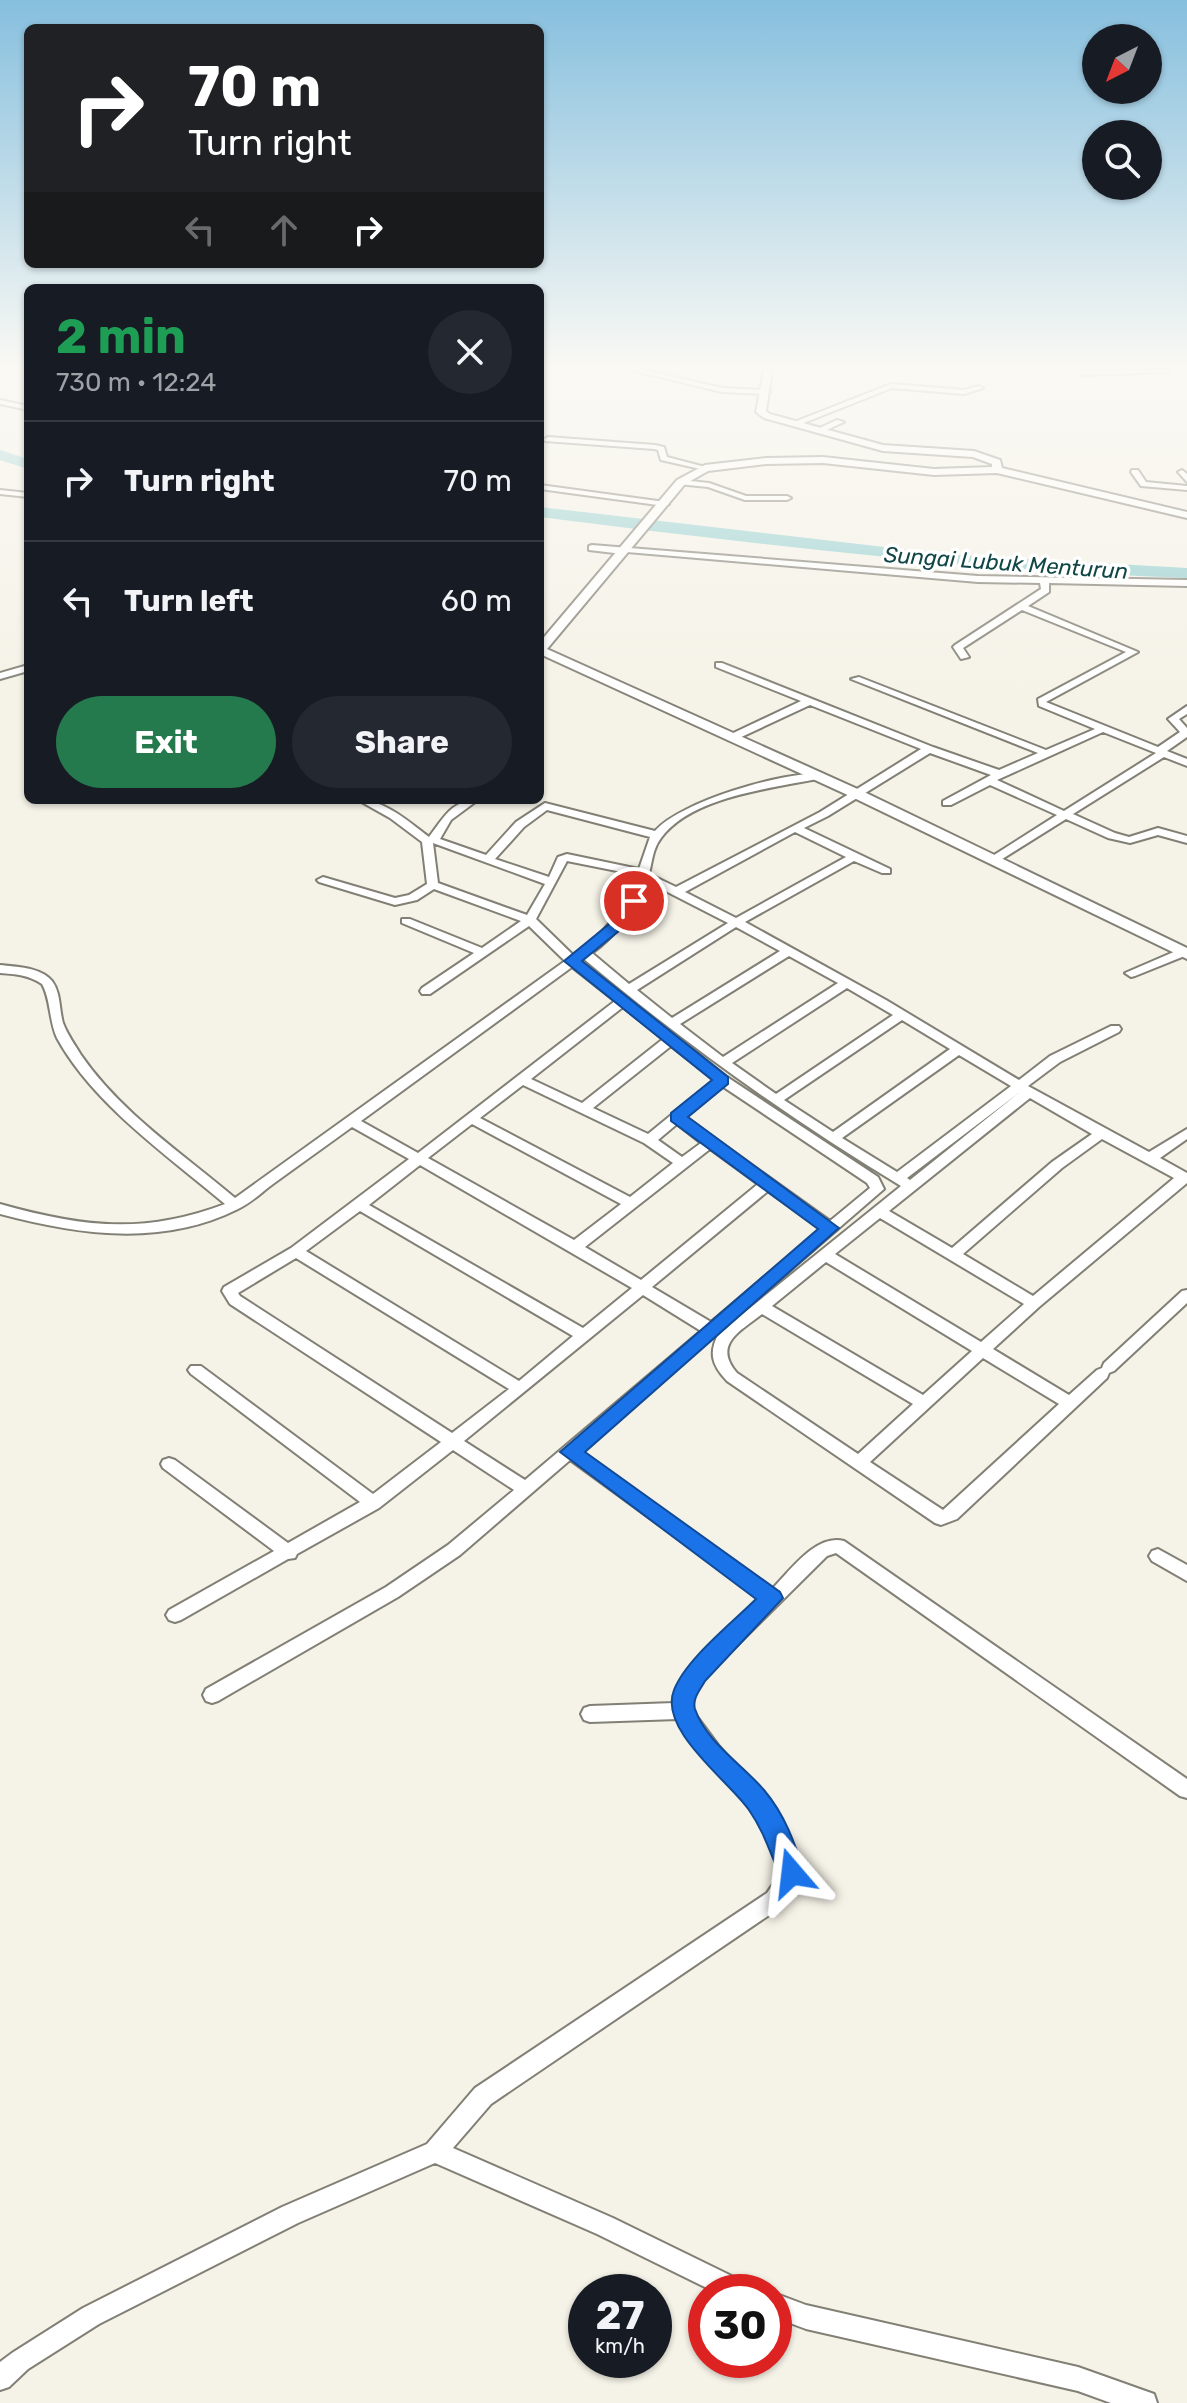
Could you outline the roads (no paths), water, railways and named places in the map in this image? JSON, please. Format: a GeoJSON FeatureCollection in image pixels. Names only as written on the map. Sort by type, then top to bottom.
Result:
{"type":"FeatureCollection","features":[{"type":"Feature","properties":{"kind":"street"},"geometry":{"type":"LineString","coordinates":[[544,645],[681,482]]}},
{"type":"Feature","properties":{"kind":"street"},"geometry":{"type":"LineString","coordinates":[[682,482],[709,485],[745,498],[787,498]]}},
{"type":"Feature","properties":{"kind":"street"},"geometry":{"type":"LineString","coordinates":[[1050,482],[1185,513]]}},
{"type":"Feature","properties":{"kind":"street"},"geometry":{"type":"LineString","coordinates":[[1143,482],[1168,482]]}},
{"type":"Feature","properties":{"kind":"street"},"geometry":{"type":"LineString","coordinates":[[544,488],[664,505]]}},
{"type":"Feature","properties":{"kind":"street"},"geometry":{"type":"LineString","coordinates":[[0,492],[24,495]]}},
{"type":"Feature","properties":{"kind":"street"},"geometry":{"type":"LineString","coordinates":[[592,548],[1044,582],[1187,583]]}},
{"type":"Feature","properties":{"kind":"street"},"geometry":{"type":"LineString","coordinates":[[964,657],[958,647],[1046,590],[1044,582]]}},
{"type":"Feature","properties":{"kind":"street"},"geometry":{"type":"LineString","coordinates":[[1020,606],[1133,652],[1040,702],[1187,763]]}},
{"type":"Feature","properties":{"kind":"street"},"geometry":{"type":"LineString","coordinates":[[544,652],[857,794],[1185,953]]}},
{"type":"Feature","properties":{"kind":"street"},"geometry":{"type":"LineString","coordinates":[[719,665],[994,777],[1065,816],[1124,840],[1158,831],[1187,840]]}},
{"type":"Feature","properties":{"kind":"street"},"geometry":{"type":"LineString","coordinates":[[0,676],[24,669]]}},
{"type":"Feature","properties":{"kind":"street"},"geometry":{"type":"LineString","coordinates":[[756,678],[771,670]]}},
{"type":"Feature","properties":{"kind":"street"},"geometry":{"type":"LineString","coordinates":[[856,679],[1046,753]]}},
{"type":"Feature","properties":{"kind":"street"},"geometry":{"type":"LineString","coordinates":[[733,737],[808,702]]}},
{"type":"Feature","properties":{"kind":"street"},"geometry":{"type":"LineString","coordinates":[[995,859],[1065,816],[1186,733],[1173,719],[1187,709]]}},
{"type":"Feature","properties":{"kind":"street"},"geometry":{"type":"LineString","coordinates":[[947,803],[994,777],[1102,729]]}},
{"type":"Feature","properties":{"kind":"street"},"geometry":{"type":"LineString","coordinates":[[676,892],[857,794],[929,749]]}},
{"type":"Feature","properties":{"kind":"street"},"geometry":{"type":"LineString","coordinates":[[0,1209],[63,1227],[136,1232],[199,1221],[235,1205],[585,953],[620,923],[634,901],[657,835],[697,808],[733,793],[818,776]]}},
{"type":"Feature","properties":{"kind":"street"},"geometry":{"type":"LineString","coordinates":[[376,804],[430,840],[552,882]]}},
{"type":"Feature","properties":{"kind":"street"},"geometry":{"type":"LineString","coordinates":[[433,885],[430,840],[447,818],[467,804]]}},
{"type":"Feature","properties":{"kind":"street"},"geometry":{"type":"LineString","coordinates":[[541,804],[657,835]]}},
{"type":"Feature","properties":{"kind":"street"},"geometry":{"type":"LineString","coordinates":[[488,860],[509,831],[545,806]]}},
{"type":"Feature","properties":{"kind":"street"},"geometry":{"type":"LineString","coordinates":[[795,828],[886,871]]}},
{"type":"Feature","properties":{"kind":"street"},"geometry":{"type":"LineString","coordinates":[[426,991],[530,920],[562,859],[567,857],[643,874],[737,922],[959,1049],[1022,1091],[1185,1178],[1034,1303],[858,1463]]}},
{"type":"Feature","properties":{"kind":"street"},"geometry":{"type":"LineString","coordinates":[[527,1490],[230,1296],[233,1286],[296,1251],[359,1205],[626,996],[737,922],[854,857]]}},
{"type":"Feature","properties":{"kind":"street"},"geometry":{"type":"LineString","coordinates":[[323,880],[395,902],[413,898],[433,885]]}},
{"type":"Feature","properties":{"kind":"street"},"geometry":{"type":"LineString","coordinates":[[433,885],[530,920],[572,961],[672,1024],[722,1063],[832,1139],[912,1187]]}},
{"type":"Feature","properties":{"kind":"street"},"geometry":{"type":"LineString","coordinates":[[406,921],[482,952]]}},
{"type":"Feature","properties":{"kind":"street"},"geometry":{"type":"LineString","coordinates":[[672,1024],[788,951]]}},
{"type":"Feature","properties":{"kind":"street"},"geometry":{"type":"LineString","coordinates":[[212,1695],[425,1572],[527,1490],[877,1185],[722,1080],[670,1040],[585,953]]}},
{"type":"Feature","properties":{"kind":"street"},"geometry":{"type":"LineString","coordinates":[[1131,973],[1185,953]]}},
{"type":"Feature","properties":{"kind":"street"},"geometry":{"type":"LineString","coordinates":[[0,969],[27,972],[48,983],[55,998],[53,1015],[75,1055],[133,1119],[235,1205]]}},
{"type":"Feature","properties":{"kind":"street"},"geometry":{"type":"LineString","coordinates":[[722,1063],[845,984]]}},
{"type":"Feature","properties":{"kind":"street"},"geometry":{"type":"LineString","coordinates":[[775,1100],[901,1015]]}},
{"type":"Feature","properties":{"kind":"street"},"geometry":{"type":"LineString","coordinates":[[1115,1029],[1055,1059],[912,1187],[824,1254],[724,1337],[717,1353],[720,1364],[732,1377],[933,1515],[945,1518],[1187,1295]]}},
{"type":"Feature","properties":{"kind":"street"},"geometry":{"type":"LineString","coordinates":[[583,1109],[670,1040]]}},
{"type":"Feature","properties":{"kind":"street"},"geometry":{"type":"LineString","coordinates":[[832,1139],[959,1049]]}},
{"type":"Feature","properties":{"kind":"street"},"geometry":{"type":"LineString","coordinates":[[521,1079],[649,1140],[682,1163]]}},
{"type":"Feature","properties":{"kind":"street"},"geometry":{"type":"LineString","coordinates":[[649,1140],[722,1080]]}},
{"type":"Feature","properties":{"kind":"street"},"geometry":{"type":"LineString","coordinates":[[897,1179],[1022,1091]]}},
{"type":"Feature","properties":{"kind":"street"},"geometry":{"type":"LineString","coordinates":[[677,1117],[830,1228]]}},
{"type":"Feature","properties":{"kind":"street"},"geometry":{"type":"LineString","coordinates":[[470,1118],[629,1202]]}},
{"type":"Feature","properties":{"kind":"street"},"geometry":{"type":"LineString","coordinates":[[350,1120],[575,1247],[712,1330]]}},
{"type":"Feature","properties":{"kind":"street"},"geometry":{"type":"LineString","coordinates":[[1150,1158],[1187,1133]]}},
{"type":"Feature","properties":{"kind":"street"},"geometry":{"type":"LineString","coordinates":[[954,1254],[1057,1165],[1101,1134]]}},
{"type":"Feature","properties":{"kind":"street"},"geometry":{"type":"LineString","coordinates":[[575,1247],[629,1202],[710,1143]]}},
{"type":"Feature","properties":{"kind":"street"},"geometry":{"type":"LineString","coordinates":[[175,1615],[373,1503],[520,1389],[768,1183]]}},
{"type":"Feature","properties":{"kind":"street"},"geometry":{"type":"LineString","coordinates":[[359,1205],[583,1335]]}},
{"type":"Feature","properties":{"kind":"street"},"geometry":{"type":"LineString","coordinates":[[879,1211],[1034,1303]]}},
{"type":"Feature","properties":{"kind":"street"},"geometry":{"type":"LineString","coordinates":[[296,1251],[520,1389]]}},
{"type":"Feature","properties":{"kind":"street"},"geometry":{"type":"LineString","coordinates":[[824,1254],[1071,1404]]}},
{"type":"Feature","properties":{"kind":"street"},"geometry":{"type":"LineString","coordinates":[[761,1306],[923,1402]]}},
{"type":"Feature","properties":{"kind":"street"},"geometry":{"type":"LineString","coordinates":[[1171,1309],[1187,1318]]}},
{"type":"Feature","properties":{"kind":"street"},"geometry":{"type":"LineString","coordinates":[[196,1370],[373,1503]]}},
{"type":"Feature","properties":{"kind":"street"},"geometry":{"type":"LineString","coordinates":[[571,1452],[772,1598]]}},
{"type":"Feature","properties":{"kind":"street"},"geometry":{"type":"LineString","coordinates":[[169,1464],[289,1553]]}},
{"type":"Feature","properties":{"kind":"street"},"geometry":{"type":"LineString","coordinates":[[0,2378],[20,2361],[91,2316],[290,2215],[435,2152],[483,2096],[774,1900],[792,1873],[779,1834],[756,1798],[704,1744],[683,1711],[684,1693],[697,1674],[821,1551],[838,1546],[1187,1790]]}},
{"type":"Feature","properties":{"kind":"street"},"geometry":{"type":"LineString","coordinates":[[1158,1556],[1187,1574]]}},
{"type":"Feature","properties":{"kind":"street"},"geometry":{"type":"LineString","coordinates":[[590,1714],[683,1711]]}},
{"type":"Feature","properties":{"kind":"street"},"geometry":{"type":"LineString","coordinates":[[435,2152],[605,2226],[703,2274]]}},
{"type":"Feature","properties":{"kind":"street"},"geometry":{"type":"LineString","coordinates":[[792,2312],[1078,2379],[1145,2403]]}},
{"type":"Feature","properties":{"kind":"waterway","name":"Sungai Lubuk Menturun"},"geometry":{"type":"LineString","coordinates":[[544,512],[944,559],[1187,573]]}}]}
